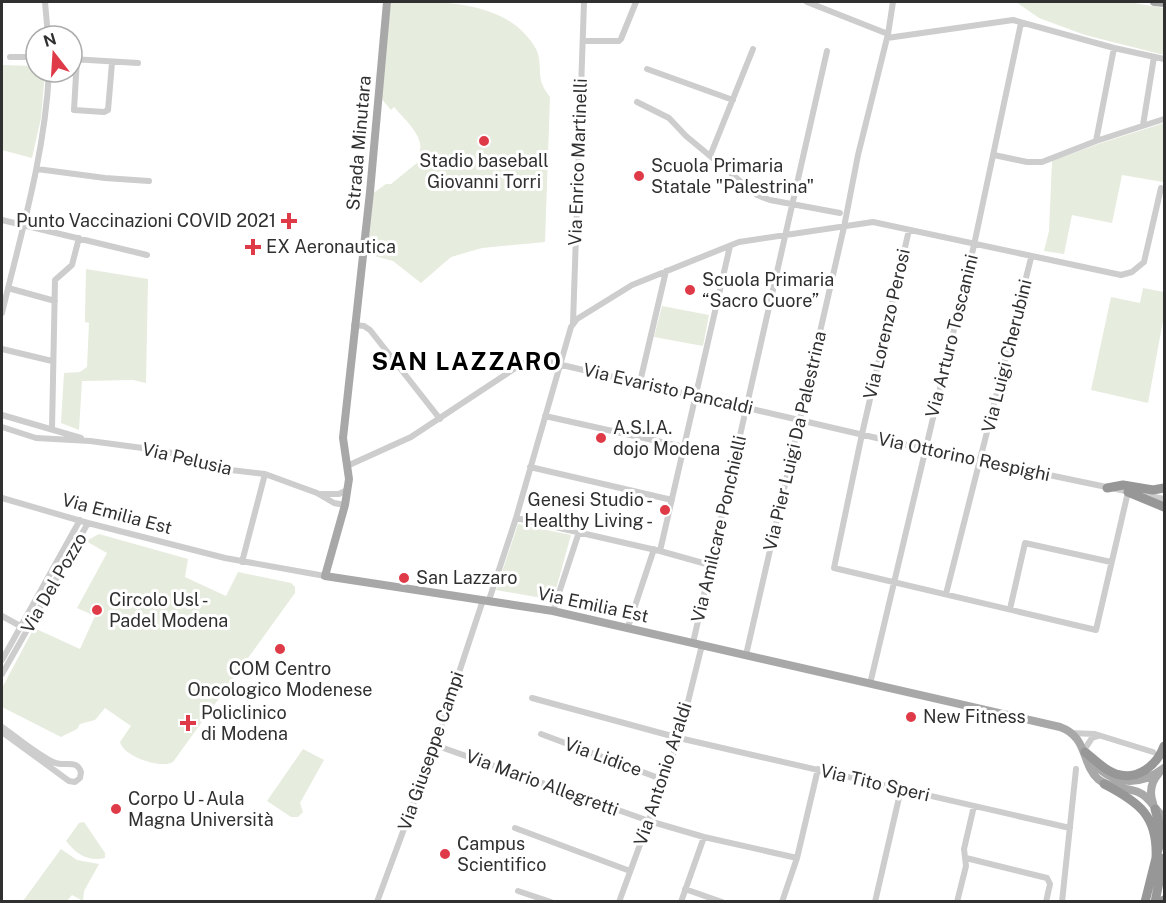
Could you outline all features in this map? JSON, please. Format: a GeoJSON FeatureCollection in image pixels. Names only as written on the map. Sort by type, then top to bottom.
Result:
{"type":"FeatureCollection","features":[{"type":"Feature","properties":{"kind":"highway"},"geometry":{"type":"LineString","coordinates":[[1107,488],[1123,485],[1153,490],[1164,488]]}},
{"type":"Feature","properties":{"kind":"highway"},"geometry":{"type":"LineString","coordinates":[[1128,492],[1164,507]]}},
{"type":"Feature","properties":{"kind":"highway"},"geometry":{"type":"LineString","coordinates":[[1085,751],[1106,769],[1118,774],[1130,775],[1155,763],[1164,746]]}},
{"type":"Feature","properties":{"kind":"highway"},"geometry":{"type":"LineString","coordinates":[[1104,784],[1134,801],[1147,815],[1155,835],[1160,858],[1145,902]]}},
{"type":"Feature","properties":{"kind":"highway"},"geometry":{"type":"LineString","coordinates":[[1155,902],[1160,858],[1159,812]]}},
{"type":"Feature","properties":{"kind":"main road","name":"Strada Minutara"},"geometry":{"type":"LineString","coordinates":[[325,576],[347,490],[347,466],[343,438],[370,192],[387,2]]}},
{"type":"Feature","properties":{"kind":"main road"},"geometry":{"type":"LineString","coordinates":[[1154,2],[1164,3]]}},
{"type":"Feature","properties":{"kind":"main road","name":"Via Emilia Est"},"geometry":{"type":"LineString","coordinates":[[325,576],[554,611],[1060,728],[1070,733]]}},
{"type":"Feature","properties":{"kind":"main road"},"geometry":{"type":"LineString","coordinates":[[1070,733],[1102,773],[1118,780],[1134,782],[1162,770]]}},
{"type":"Feature","properties":{"kind":"main road"},"geometry":{"type":"LineString","coordinates":[[1085,751],[1095,776],[1104,784],[1145,796],[1159,812]]}},
{"type":"Feature","properties":{"kind":"main road"},"geometry":{"type":"LineString","coordinates":[[1159,812],[1151,789],[1154,780],[1162,770]]}},
{"type":"Feature","properties":{"kind":"street"},"geometry":{"type":"LineString","coordinates":[[45,2],[47,24]]}},
{"type":"Feature","properties":{"kind":"street","name":"Via Enrico Martinelli"},"geometry":{"type":"LineString","coordinates":[[530,467],[573,323],[584,2]]}},
{"type":"Feature","properties":{"kind":"street"},"geometry":{"type":"LineString","coordinates":[[583,41],[621,39],[636,2]]}},
{"type":"Feature","properties":{"kind":"street"},"geometry":{"type":"LineString","coordinates":[[807,2],[887,36],[1005,20],[1164,59]]}},
{"type":"Feature","properties":{"kind":"street","name":"Via Pier Luigi Da Palestrina"},"geometry":{"type":"LineString","coordinates":[[746,655],[894,2]]}},
{"type":"Feature","properties":{"kind":"street","name":"Via Arturo Toscanini"},"geometry":{"type":"LineString","coordinates":[[870,684],[924,448],[974,245],[1022,23]]}},
{"type":"Feature","properties":{"kind":"street"},"geometry":{"type":"LineString","coordinates":[[1096,141],[1114,48]]}},
{"type":"Feature","properties":{"kind":"street"},"geometry":{"type":"LineString","coordinates":[[710,156],[753,49]]}},
{"type":"Feature","properties":{"kind":"street","name":"Via Amilcare Ponchielli"},"geometry":{"type":"LineString","coordinates":[[698,644],[710,565],[827,51]]}},
{"type":"Feature","properties":{"kind":"street"},"geometry":{"type":"LineString","coordinates":[[10,57],[24,57]]}},
{"type":"Feature","properties":{"kind":"street"},"geometry":{"type":"LineString","coordinates":[[1143,125],[1154,57]]}},
{"type":"Feature","properties":{"kind":"street"},"geometry":{"type":"LineString","coordinates":[[84,60],[138,63]]}},
{"type":"Feature","properties":{"kind":"street"},"geometry":{"type":"LineString","coordinates":[[74,84],[74,110],[104,112],[108,110],[112,63]]}},
{"type":"Feature","properties":{"kind":"street"},"geometry":{"type":"LineString","coordinates":[[647,69],[733,100]]}},
{"type":"Feature","properties":{"kind":"street"},"geometry":{"type":"LineString","coordinates":[[2,313],[37,169],[47,112],[48,84]]}},
{"type":"Feature","properties":{"kind":"street"},"geometry":{"type":"LineString","coordinates":[[637,102],[669,118],[686,136],[757,195],[793,205],[840,213]]}},
{"type":"Feature","properties":{"kind":"street"},"geometry":{"type":"LineString","coordinates":[[994,155],[1027,162],[1042,162],[1096,141],[1164,119]]}},
{"type":"Feature","properties":{"kind":"street"},"geometry":{"type":"LineString","coordinates":[[37,169],[149,181]]}},
{"type":"Feature","properties":{"kind":"street"},"geometry":{"type":"LineString","coordinates":[[573,323],[632,285],[730,246],[750,240],[873,222],[1031,258],[1120,275],[1131,272],[1142,265],[1146,258],[1161,188]]}},
{"type":"Feature","properties":{"kind":"street"},"geometry":{"type":"LineString","coordinates":[[2,220],[147,255]]}},
{"type":"Feature","properties":{"kind":"street","name":"Via Lorenzo Perosi"},"geometry":{"type":"LineString","coordinates":[[894,581],[834,568],[909,230]]}},
{"type":"Feature","properties":{"kind":"street"},"geometry":{"type":"LineString","coordinates":[[50,438],[47,433],[52,429],[55,279],[72,265],[79,238]]}},
{"type":"Feature","properties":{"kind":"street"},"geometry":{"type":"LineString","coordinates":[[628,627],[657,550],[672,500],[730,246]]}},
{"type":"Feature","properties":{"kind":"street","name":"Via Luigi Cherubini"},"geometry":{"type":"LineString","coordinates":[[946,594],[1031,258]]}},
{"type":"Feature","properties":{"kind":"street"},"geometry":{"type":"LineString","coordinates":[[640,382],[666,271]]}},
{"type":"Feature","properties":{"kind":"street"},"geometry":{"type":"LineString","coordinates":[[8,288],[55,300]]}},
{"type":"Feature","properties":{"kind":"street"},"geometry":{"type":"LineString","coordinates":[[347,466],[411,436],[440,419],[370,330],[364,326],[354,325]]}},
{"type":"Feature","properties":{"kind":"street"},"geometry":{"type":"LineString","coordinates":[[2,349],[52,361]]}},
{"type":"Feature","properties":{"kind":"street","name":"Via Evaristo Pancaldi"},"geometry":{"type":"LineString","coordinates":[[440,419],[523,363],[536,359],[801,420]]}},
{"type":"Feature","properties":{"kind":"street","name":"Via Pelusia"},"geometry":{"type":"LineString","coordinates":[[2,415],[90,441]]}},
{"type":"Feature","properties":{"kind":"street"},"geometry":{"type":"LineString","coordinates":[[545,416],[684,447]]}},
{"type":"Feature","properties":{"kind":"street","name":"Via Ottorino Respighi"},"geometry":{"type":"LineString","coordinates":[[801,420],[1164,499]]}},
{"type":"Feature","properties":{"kind":"street","name":"Via Pelusia"},"geometry":{"type":"LineString","coordinates":[[2,428],[36,438],[90,441],[165,451],[214,468],[265,474],[345,505]]}},
{"type":"Feature","properties":{"kind":"street"},"geometry":{"type":"LineString","coordinates":[[530,467],[672,500]]}},
{"type":"Feature","properties":{"kind":"street","name":"Via Giuseppe Campi"},"geometry":{"type":"LineString","coordinates":[[377,902],[516,518],[530,467]]}},
{"type":"Feature","properties":{"kind":"street"},"geometry":{"type":"LineString","coordinates":[[242,562],[265,474]]}},
{"type":"Feature","properties":{"kind":"street","name":"Via Pelusia"},"geometry":{"type":"LineString","coordinates":[[317,494],[339,494],[347,490]]}},
{"type":"Feature","properties":{"kind":"street"},"geometry":{"type":"LineString","coordinates":[[894,581],[1096,630],[1128,492]]}},
{"type":"Feature","properties":{"kind":"street","name":"Via Emilia Est"},"geometry":{"type":"LineString","coordinates":[[2,498],[88,523],[242,562],[325,576]]}},
{"type":"Feature","properties":{"kind":"street"},"geometry":{"type":"LineString","coordinates":[[516,518],[657,550],[710,565]]}},
{"type":"Feature","properties":{"kind":"street","name":"Via Del Pozzo"},"geometry":{"type":"LineString","coordinates":[[2,674],[48,578],[80,520]]}},
{"type":"Feature","properties":{"kind":"street","name":"Via Del Pozzo"},"geometry":{"type":"LineString","coordinates":[[2,660],[54,582],[88,523]]}},
{"type":"Feature","properties":{"kind":"street"},"geometry":{"type":"LineString","coordinates":[[554,611],[579,532]]}},
{"type":"Feature","properties":{"kind":"street"},"geometry":{"type":"LineString","coordinates":[[1010,609],[1025,543],[1111,562]]}},
{"type":"Feature","properties":{"kind":"street","name":"Via Del Pozzo"},"geometry":{"type":"LineString","coordinates":[[48,578],[54,582]]}},
{"type":"Feature","properties":{"kind":"street"},"geometry":{"type":"LineString","coordinates":[[2,616],[24,628]]}},
{"type":"Feature","properties":{"kind":"street","name":"Via Antonio Araldi"},"geometry":{"type":"LineString","coordinates":[[619,902],[679,738],[698,644]]}},
{"type":"Feature","properties":{"kind":"street","name":"Via Tito Speri"},"geometry":{"type":"LineString","coordinates":[[532,698],[679,738],[1070,828]]}},
{"type":"Feature","properties":{"kind":"street"},"geometry":{"type":"LineString","coordinates":[[2,727],[54,763],[75,764],[80,769],[80,778],[75,782],[69,782],[2,732]]}},
{"type":"Feature","properties":{"kind":"street","name":"Via Emilia Est"},"geometry":{"type":"LineString","coordinates":[[1070,733],[1100,735],[1153,752]]}},
{"type":"Feature","properties":{"kind":"street","name":"Via Lidice"},"geometry":{"type":"LineString","coordinates":[[541,734],[664,780]]}},
{"type":"Feature","properties":{"kind":"street"},"geometry":{"type":"LineString","coordinates":[[1085,751],[1092,738],[1100,735]]}},
{"type":"Feature","properties":{"kind":"street","name":"Via Mario Allegretti"},"geometry":{"type":"LineString","coordinates":[[435,745],[649,821],[704,837],[797,858]]}},
{"type":"Feature","properties":{"kind":"street"},"geometry":{"type":"LineString","coordinates":[[782,902],[797,858],[818,769]]}},
{"type":"Feature","properties":{"kind":"street"},"geometry":{"type":"LineString","coordinates":[[1062,902],[1076,769]]}},
{"type":"Feature","properties":{"kind":"street"},"geometry":{"type":"LineString","coordinates":[[875,902],[901,789]]}},
{"type":"Feature","properties":{"kind":"street"},"geometry":{"type":"LineString","coordinates":[[957,902],[966,858],[964,849],[974,806]]}},
{"type":"Feature","properties":{"kind":"street"},"geometry":{"type":"LineString","coordinates":[[515,828],[630,871]]}},
{"type":"Feature","properties":{"kind":"street"},"geometry":{"type":"LineString","coordinates":[[681,902],[704,837]]}},
{"type":"Feature","properties":{"kind":"street"},"geometry":{"type":"LineString","coordinates":[[966,858],[1047,878],[1050,884],[1046,902]]}},
{"type":"Feature","properties":{"kind":"street"},"geometry":{"type":"LineString","coordinates":[[686,889],[722,902]]}},
{"type":"Feature","properties":{"kind":"street"},"geometry":{"type":"LineString","coordinates":[[518,891],[551,902]]}},
{"type":"Feature","properties":{"kind":"shaded area","name":"Stadio baseball Giovanni Torri"},"geometry":{"type":"Polygon","coordinates":[[[391,2],[432,2],[473,7],[492,12],[509,21],[524,33],[536,49],[541,81],[550,97],[545,242],[482,248],[451,257],[421,283],[393,261],[367,254],[372,194],[386,184],[391,184],[423,158],[418,156],[420,143],[414,130],[394,107],[391,110],[380,97],[391,2]]]}},
{"type":"Feature","properties":{"kind":"shaded area"},"geometry":{"type":"Polygon","coordinates":[[[1016,2],[1128,2],[1164,8],[1164,55],[1085,35],[1039,18],[1016,2]]]}},
{"type":"Feature","properties":{"kind":"shaded area"},"geometry":{"type":"Polygon","coordinates":[[[2,65],[24,66],[24,84],[44,84],[41,118],[32,158],[2,150],[2,65]]]}},
{"type":"Feature","properties":{"kind":"shaded area"},"geometry":{"type":"Polygon","coordinates":[[[1164,123],[1163,182],[1122,175],[1112,223],[1072,215],[1064,254],[1044,251],[1049,231],[1052,161],[1164,123]]]}},
{"type":"Feature","properties":{"kind":"shaded area"},"geometry":{"type":"Polygon","coordinates":[[[86,269],[148,279],[146,383],[133,380],[82,381],[79,430],[61,423],[64,373],[80,372],[87,367],[89,323],[85,322],[86,269]]]}},
{"type":"Feature","properties":{"kind":"shaded area"},"geometry":{"type":"Polygon","coordinates":[[[1143,288],[1164,292],[1164,315],[1148,403],[1091,390],[1111,297],[1140,303],[1143,288]]]}},
{"type":"Feature","properties":{"kind":"shaded area"},"geometry":{"type":"Polygon","coordinates":[[[662,306],[709,315],[703,346],[654,337],[662,306]]]}},
{"type":"Feature","properties":{"kind":"shaded area"},"geometry":{"type":"Polygon","coordinates":[[[518,524],[571,535],[553,600],[496,590],[518,524]]]}},
{"type":"Feature","properties":{"kind":"shaded area"},"geometry":{"type":"Polygon","coordinates":[[[99,534],[188,559],[185,577],[226,596],[238,572],[291,583],[295,587],[295,593],[173,762],[167,764],[152,763],[128,752],[120,742],[131,726],[105,708],[95,720],[80,724],[77,729],[61,737],[2,707],[2,688],[34,628],[80,649],[95,616],[77,608],[107,553],[86,541],[99,534]]]}},
{"type":"Feature","properties":{"kind":"shaded area"},"geometry":{"type":"Polygon","coordinates":[[[303,749],[324,760],[300,803],[303,812],[298,817],[291,817],[267,801],[303,749]]]}},
{"type":"Feature","properties":{"kind":"shaded area"},"geometry":{"type":"Polygon","coordinates":[[[84,822],[105,853],[105,858],[93,859],[83,856],[66,841],[79,823],[84,822]]]}},
{"type":"Feature","properties":{"kind":"shaded area"},"geometry":{"type":"Polygon","coordinates":[[[61,849],[77,860],[99,864],[84,891],[83,901],[72,895],[67,901],[23,901],[61,849]]]}},
{"type":"Feature","properties":{"kind":"place","name":"Stadio baseball Giovanni Torri"},"geometry":{"type":"Point","coordinates":[484,141]}},
{"type":"Feature","properties":{"kind":"place","name":"Scuola Primaria Statale \"Palestrina\""},"geometry":{"type":"Point","coordinates":[639,176]}},
{"type":"Feature","properties":{"kind":"place","name":"Punto Vaccinazioni COVID 2021"},"geometry":{"type":"Point","coordinates":[289,221]}},
{"type":"Feature","properties":{"kind":"place","name":"EX Aeronautica"},"geometry":{"type":"Point","coordinates":[253,247]}},
{"type":"Feature","properties":{"kind":"place","name":"Scuola Primaria “Sacro Cuore”"},"geometry":{"type":"Point","coordinates":[690,290]}},
{"type":"Feature","properties":{"kind":"place","name":"A.S.I.A. dojo Modena"},"geometry":{"type":"Point","coordinates":[601,438]}},
{"type":"Feature","properties":{"kind":"place","name":"Genesi Studio - Healthy Living -"},"geometry":{"type":"Point","coordinates":[665,510]}},
{"type":"Feature","properties":{"kind":"place","name":"San Lazzaro"},"geometry":{"type":"Point","coordinates":[404,578]}},
{"type":"Feature","properties":{"kind":"place","name":"Circolo Usl - Padel Modena"},"geometry":{"type":"Point","coordinates":[97,610]}},
{"type":"Feature","properties":{"kind":"place","name":"COM Centro Oncologico Modenese"},"geometry":{"type":"Point","coordinates":[280,649]}},
{"type":"Feature","properties":{"kind":"place","name":"New Fitness"},"geometry":{"type":"Point","coordinates":[911,717]}},
{"type":"Feature","properties":{"kind":"place","name":"Policlinico di Modena"},"geometry":{"type":"Point","coordinates":[188,723]}},
{"type":"Feature","properties":{"kind":"place","name":"Corpo U - Aula Magna Università"},"geometry":{"type":"Point","coordinates":[116,809]}},
{"type":"Feature","properties":{"kind":"place","name":"Campus Scientifico"},"geometry":{"type":"Point","coordinates":[445,854]}},
{"type":"Feature","properties":{"kind":"district","name":"SAN LAZZARO"},"geometry":{"type":"Point","coordinates":[467,362]}}]}
